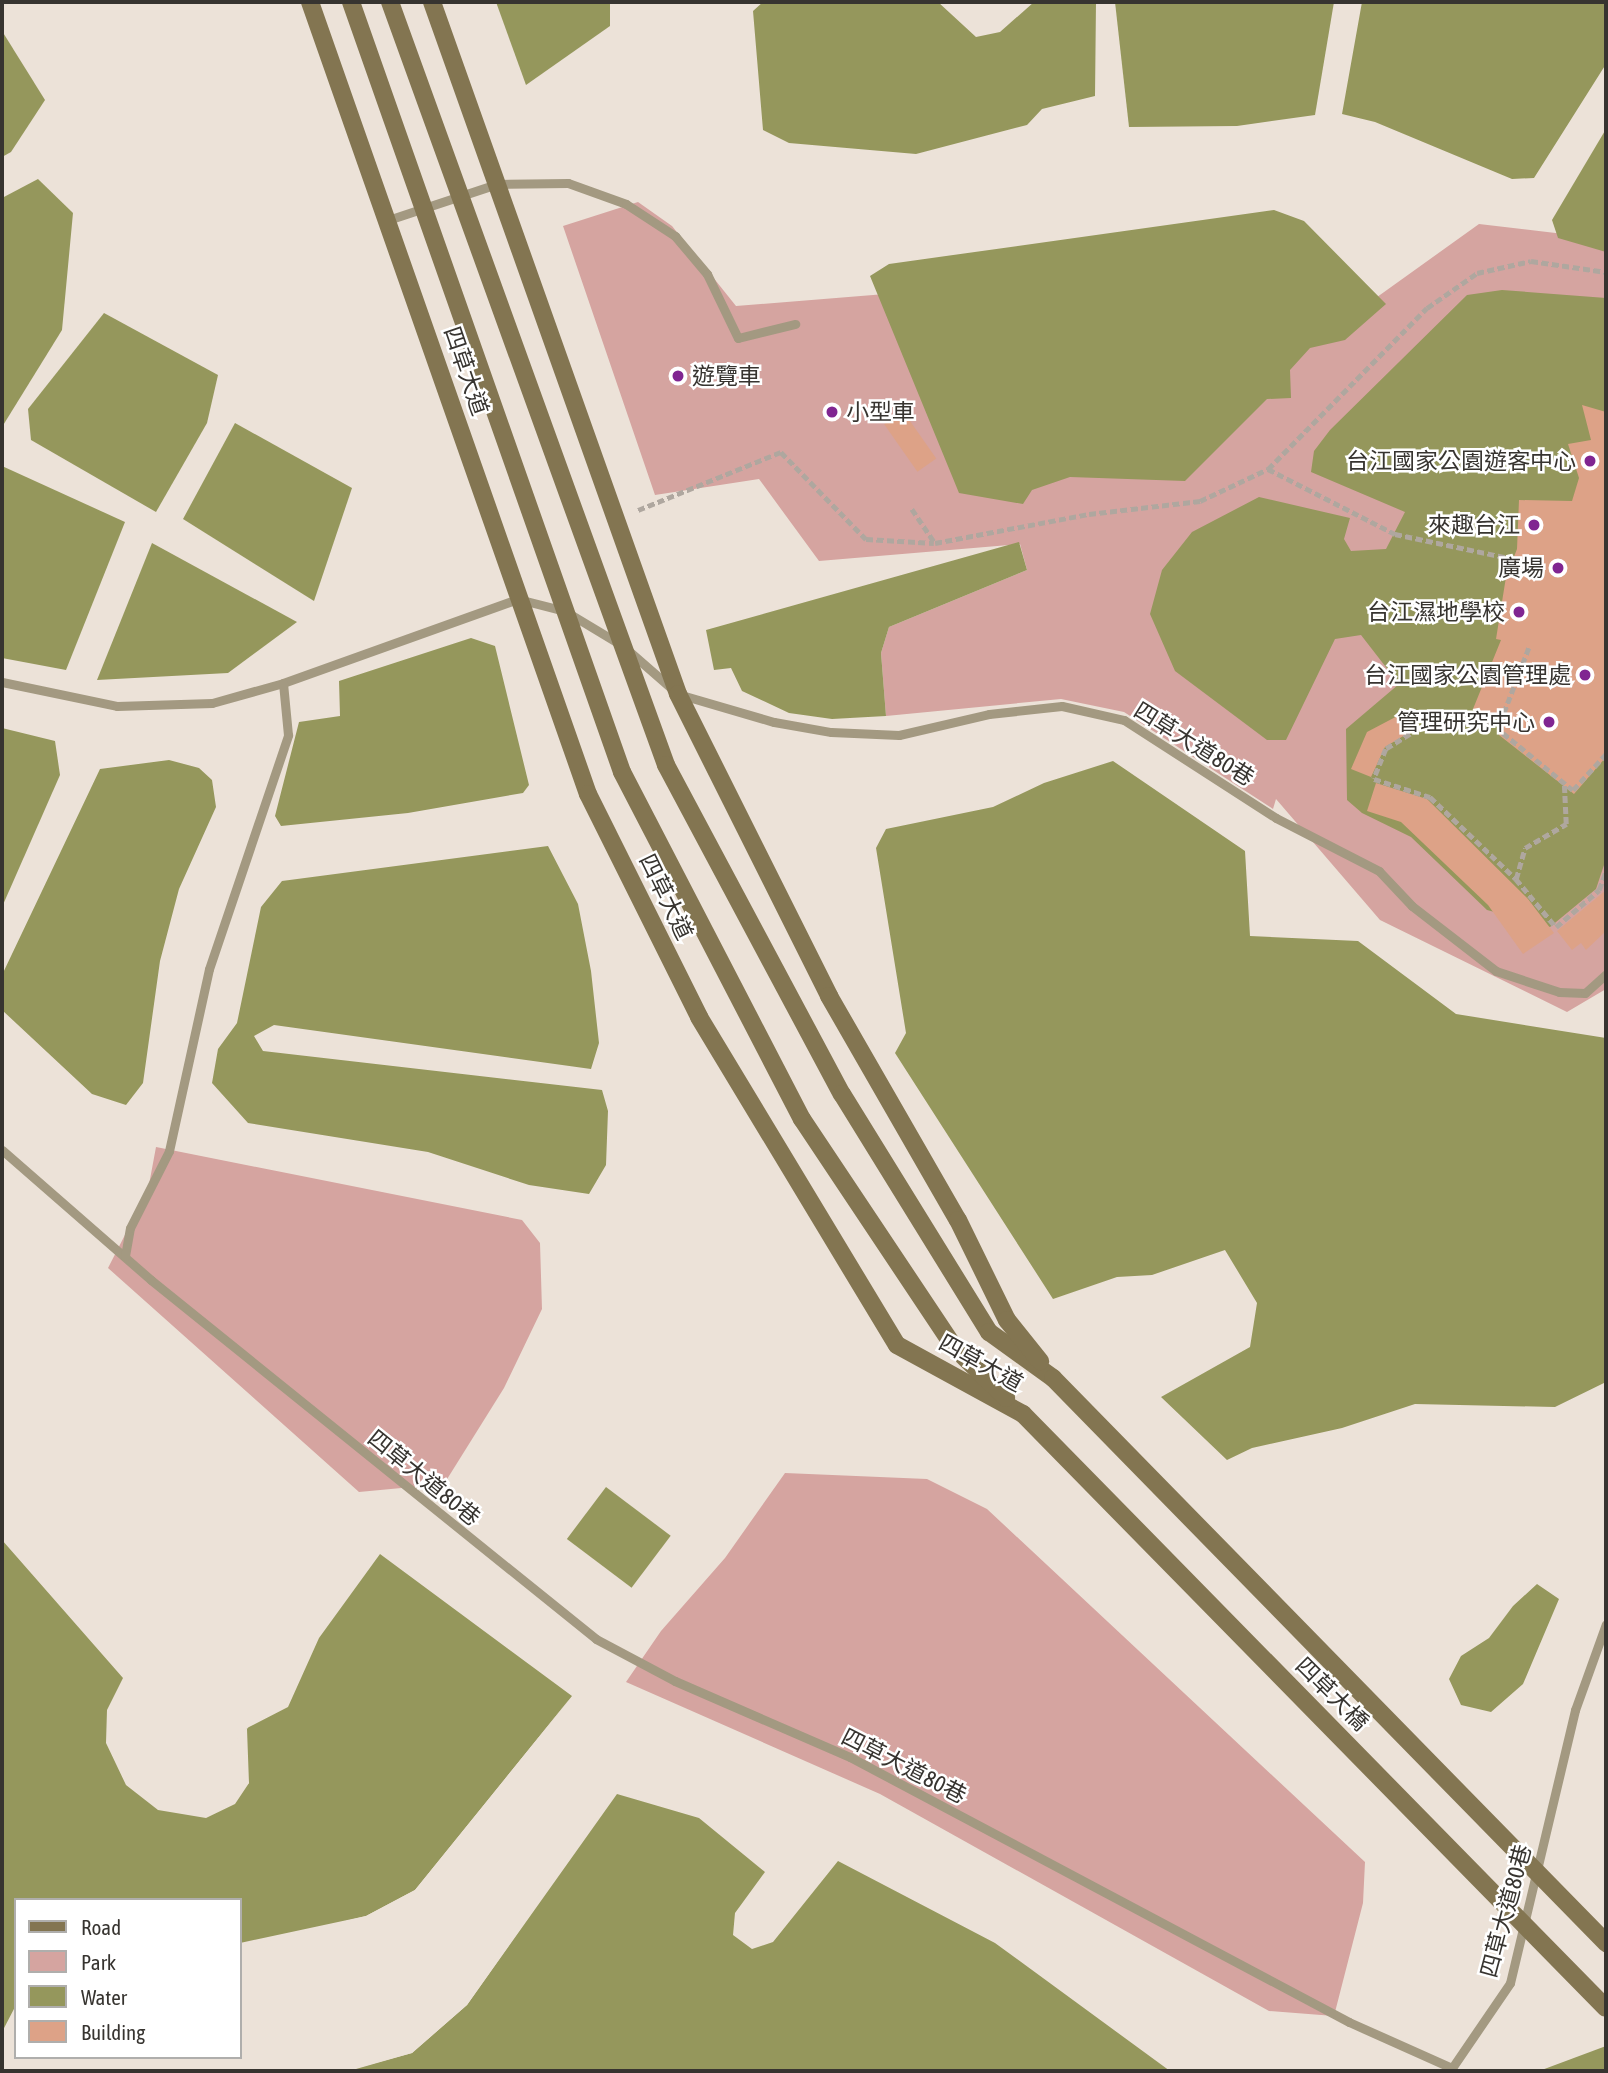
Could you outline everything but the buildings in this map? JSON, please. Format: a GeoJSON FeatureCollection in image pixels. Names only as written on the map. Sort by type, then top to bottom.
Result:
{"type":"FeatureCollection","features":[{"type":"Feature","properties":{"kind":"street","name":"四草大道"},"geometry":{"type":"LineString","coordinates":[[310,2],[588,794],[699,1017],[897,1345],[1023,1414]]}},
{"type":"Feature","properties":{"kind":"street","name":"四草大道"},"geometry":{"type":"LineString","coordinates":[[351,2],[622,772],[802,1119],[954,1347],[1023,1414]]}},
{"type":"Feature","properties":{"kind":"street","name":"四草大道"},"geometry":{"type":"LineString","coordinates":[[390,2],[457,194],[666,765],[842,1094],[989,1332],[1053,1378]]}},
{"type":"Feature","properties":{"kind":"street","name":"四草大道"},"geometry":{"type":"LineString","coordinates":[[432,2],[678,694],[829,996],[958,1220],[1007,1320],[1053,1378]]}},
{"type":"Feature","properties":{"kind":"street","name":"四草大橋"},"geometry":{"type":"LineString","coordinates":[[1053,1378],[1606,1943]]}},
{"type":"Feature","properties":{"kind":"street","name":"四草大橋"},"geometry":{"type":"LineString","coordinates":[[1023,1414],[1606,2008]]}},
{"type":"Feature","properties":{"kind":"lane"},"geometry":{"type":"LineString","coordinates":[[388,220],[423,205],[497,184],[568,183],[626,204],[675,236],[699,264],[738,338],[795,324]]}},
{"type":"Feature","properties":{"kind":"lane"},"geometry":{"type":"LineString","coordinates":[[2,682],[117,706],[212,703],[283,683],[518,599]]}},
{"type":"Feature","properties":{"kind":"lane","name":"四草大道80巷"},"geometry":{"type":"LineString","coordinates":[[518,599],[565,611],[623,646],[678,694],[774,722],[831,732],[900,735],[989,714],[1062,706],[1124,720],[1276,818],[1379,871],[1412,906],[1496,971],[1559,992],[1585,993],[1606,974]]}},
{"type":"Feature","properties":{"kind":"lane"},"geometry":{"type":"LineString","coordinates":[[125,1256],[130,1228],[169,1151],[209,969],[288,735],[283,683]]}},
{"type":"Feature","properties":{"kind":"lane","name":"四草大道80巷"},"geometry":{"type":"LineString","coordinates":[[2,1150],[125,1256],[596,1639],[675,1681],[849,1757],[1349,2022],[1452,2068],[1510,1983],[1576,1710],[1606,1624]]}},
{"type":"Feature","properties":{"kind":"path"},"geometry":{"type":"LineString","coordinates":[[638,510],[782,452],[866,539],[934,544],[1088,514],[1200,501],[1268,468],[1427,308],[1477,273],[1531,261],[1606,272]]}},
{"type":"Feature","properties":{"kind":"path"},"geometry":{"type":"LineString","coordinates":[[1268,468],[1395,534],[1514,559]]}},
{"type":"Feature","properties":{"kind":"path"},"geometry":{"type":"LineString","coordinates":[[912,509],[934,544]]}},
{"type":"Feature","properties":{"kind":"path"},"geometry":{"type":"LineString","coordinates":[[1528,648],[1500,724],[1503,733],[1573,790],[1606,754]]}},
{"type":"Feature","properties":{"kind":"path"},"geometry":{"type":"LineString","coordinates":[[1500,724],[1428,723],[1386,749],[1374,779],[1430,797],[1516,879],[1556,927],[1599,890],[1606,871]]}},
{"type":"Feature","properties":{"kind":"path"},"geometry":{"type":"LineString","coordinates":[[1516,879],[1525,848],[1566,824],[1564,782]]}},
{"type":"Feature","properties":{"kind":"green space"},"geometry":{"type":"Polygon","coordinates":[[[638,202],[672,226],[736,306],[1134,274],[1366,305],[1479,224],[1606,239],[1606,989],[1567,1012],[1380,920],[1276,799],[1273,809],[1124,712],[1061,699],[886,716],[881,653],[889,627],[1027,570],[1020,544],[819,561],[759,479],[655,495],[563,226],[638,202]]]}},
{"type":"Feature","properties":{"kind":"green space"},"geometry":{"type":"Polygon","coordinates":[[[156,1147],[522,1220],[540,1243],[542,1309],[504,1388],[444,1484],[359,1492],[108,1268],[148,1190],[156,1147]]]}},
{"type":"Feature","properties":{"kind":"green space"},"geometry":{"type":"Polygon","coordinates":[[[785,1473],[927,1479],[987,1509],[1365,1862],[1363,1903],[1334,2016],[1269,2011],[880,1794],[626,1682],[661,1631],[725,1558],[785,1473]]]}},
{"type":"Feature","properties":{"kind":"water"},"geometry":{"type":"Polygon","coordinates":[[[496,2],[610,2],[610,26],[526,85],[496,2]]]}},
{"type":"Feature","properties":{"kind":"water"},"geometry":{"type":"Polygon","coordinates":[[[763,2],[938,2],[976,37],[1000,32],[1034,2],[1096,2],[1095,96],[1042,109],[1027,125],[916,154],[789,143],[763,130],[753,11],[763,2]]]}},
{"type":"Feature","properties":{"kind":"water"},"geometry":{"type":"Polygon","coordinates":[[[1115,2],[1334,2],[1315,115],[1237,126],[1129,127],[1115,2]]]}},
{"type":"Feature","properties":{"kind":"water"},"geometry":{"type":"Polygon","coordinates":[[[1362,2],[1606,2],[1606,64],[1534,178],[1512,179],[1375,122],[1342,114],[1362,2]]]}},
{"type":"Feature","properties":{"kind":"water"},"geometry":{"type":"Polygon","coordinates":[[[2,31],[45,100],[11,152],[2,157],[2,31]]]}},
{"type":"Feature","properties":{"kind":"water"},"geometry":{"type":"Polygon","coordinates":[[[1606,129],[1606,252],[1558,238],[1552,220],[1606,129]]]}},
{"type":"Feature","properties":{"kind":"water"},"geometry":{"type":"Polygon","coordinates":[[[38,179],[73,213],[62,330],[2,427],[2,198],[38,179]]]}},
{"type":"Feature","properties":{"kind":"water"},"geometry":{"type":"Polygon","coordinates":[[[1274,210],[1304,221],[1386,304],[1345,340],[1310,348],[1290,370],[1291,398],[1267,399],[1185,481],[1070,477],[1032,490],[1023,504],[959,493],[870,276],[889,264],[1274,210]]]}},
{"type":"Feature","properties":{"kind":"water"},"geometry":{"type":"Polygon","coordinates":[[[1502,290],[1606,298],[1606,859],[1596,889],[1550,927],[1487,910],[1411,837],[1362,813],[1347,800],[1346,729],[1399,684],[1361,635],[1335,639],[1286,740],[1267,740],[1175,671],[1150,614],[1162,570],[1192,532],[1259,497],[1350,518],[1344,539],[1351,551],[1386,549],[1405,512],[1311,472],[1314,451],[1330,430],[1467,295],[1502,290]]]}},
{"type":"Feature","properties":{"kind":"water"},"geometry":{"type":"Polygon","coordinates":[[[104,313],[218,375],[207,423],[156,512],[31,440],[28,409],[104,313]]]}},
{"type":"Feature","properties":{"kind":"water"},"geometry":{"type":"Polygon","coordinates":[[[235,423],[352,488],[314,601],[183,519],[235,423]]]}},
{"type":"Feature","properties":{"kind":"water"},"geometry":{"type":"Polygon","coordinates":[[[2,466],[125,522],[66,670],[2,658],[2,466]]]}},
{"type":"Feature","properties":{"kind":"water"},"geometry":{"type":"Polygon","coordinates":[[[1019,542],[1027,570],[889,627],[881,653],[886,716],[832,719],[789,713],[742,691],[731,668],[714,670],[706,630],[1019,542]]]}},
{"type":"Feature","properties":{"kind":"water"},"geometry":{"type":"Polygon","coordinates":[[[152,543],[297,622],[228,673],[97,680],[152,543]]]}},
{"type":"Feature","properties":{"kind":"water"},"geometry":{"type":"Polygon","coordinates":[[[471,638],[495,646],[529,785],[523,793],[408,813],[281,826],[275,816],[299,722],[340,716],[339,681],[471,638]]]}},
{"type":"Feature","properties":{"kind":"water"},"geometry":{"type":"Polygon","coordinates":[[[2,728],[55,741],[60,775],[2,907],[2,728]]]}},
{"type":"Feature","properties":{"kind":"water"},"geometry":{"type":"Polygon","coordinates":[[[169,760],[199,768],[212,780],[216,807],[179,889],[160,961],[143,1083],[126,1105],[92,1094],[2,1010],[2,975],[100,769],[169,760]]]}},
{"type":"Feature","properties":{"kind":"water"},"geometry":{"type":"Polygon","coordinates":[[[1113,761],[1245,851],[1250,936],[1358,941],[1456,1014],[1606,1038],[1606,1382],[1555,1407],[1415,1404],[1342,1428],[1252,1448],[1227,1460],[1161,1397],[1250,1347],[1257,1303],[1225,1250],[1152,1275],[1117,1277],[1053,1299],[895,1053],[906,1033],[876,848],[886,829],[993,807],[1044,783],[1113,761]]]}},
{"type":"Feature","properties":{"kind":"water"},"geometry":{"type":"Polygon","coordinates":[[[548,846],[578,904],[591,971],[599,1043],[591,1069],[274,1025],[254,1036],[263,1051],[602,1090],[608,1111],[606,1165],[589,1194],[529,1185],[428,1152],[248,1123],[212,1083],[218,1049],[237,1023],[261,907],[282,881],[548,846]]]}},
{"type":"Feature","properties":{"kind":"water"},"geometry":{"type":"Polygon","coordinates":[[[606,1487],[671,1536],[632,1588],[567,1539],[606,1487]]]}},
{"type":"Feature","properties":{"kind":"water"},"geometry":{"type":"Polygon","coordinates":[[[2,1540],[123,1678],[107,1710],[106,1743],[126,1785],[158,1810],[206,1818],[235,1804],[249,1783],[233,1749],[247,1728],[288,1707],[319,1638],[380,1554],[572,1696],[415,1890],[366,1916],[242,1943],[242,1898],[14,1898],[14,2009],[2,2032],[2,1540]]]}},
{"type":"Feature","properties":{"kind":"water"},"geometry":{"type":"Polygon","coordinates":[[[1537,1584],[1559,1599],[1523,1684],[1491,1712],[1461,1705],[1449,1679],[1461,1656],[1489,1638],[1513,1606],[1537,1584]]]}},
{"type":"Feature","properties":{"kind":"water"},"geometry":{"type":"Polygon","coordinates":[[[617,1794],[699,1818],[765,1872],[735,1913],[733,1935],[752,1949],[773,1942],[838,1861],[995,1943],[1170,2071],[349,2071],[412,2053],[467,2005],[617,1794]]]}},
{"type":"Feature","properties":{"kind":"water"},"geometry":{"type":"Polygon","coordinates":[[[1606,2046],[1606,2071],[1539,2071],[1606,2046]]]}},
{"type":"Feature","properties":{"kind":"pier"},"geometry":{"type":"Polygon","coordinates":[[[572,1696],[417,1892],[367,1919],[242,1947],[366,1916],[415,1890],[572,1696]]]}},
{"type":"Feature","properties":{"kind":"pier"},"geometry":{"type":"Polygon","coordinates":[[[252,1722],[247,1729],[249,1783],[240,1791],[245,1783],[229,1748],[252,1722]]]}},
{"type":"Feature","properties":{"kind":"pier"},"geometry":{"type":"Polygon","coordinates":[[[617,1791],[467,2005],[412,2053],[346,2071],[410,2050],[464,2002],[617,1791]]]}},
{"type":"Feature","properties":{"kind":"place","name":"遊覽車"},"geometry":{"type":"Point","coordinates":[678,376]}},
{"type":"Feature","properties":{"kind":"place","name":"小型車"},"geometry":{"type":"Point","coordinates":[832,412]}},
{"type":"Feature","properties":{"kind":"place","name":"台江國家公園遊客中心"},"geometry":{"type":"Point","coordinates":[1590,461]}},
{"type":"Feature","properties":{"kind":"place","name":"來趣台江"},"geometry":{"type":"Point","coordinates":[1534,525]}},
{"type":"Feature","properties":{"kind":"place","name":"廣場"},"geometry":{"type":"Point","coordinates":[1558,568]}},
{"type":"Feature","properties":{"kind":"place","name":"台江濕地學校"},"geometry":{"type":"Point","coordinates":[1519,612]}},
{"type":"Feature","properties":{"kind":"place","name":"台江國家公園管理處"},"geometry":{"type":"Point","coordinates":[1585,675]}},
{"type":"Feature","properties":{"kind":"place","name":"管理研究中心"},"geometry":{"type":"Point","coordinates":[1549,722]}}]}
